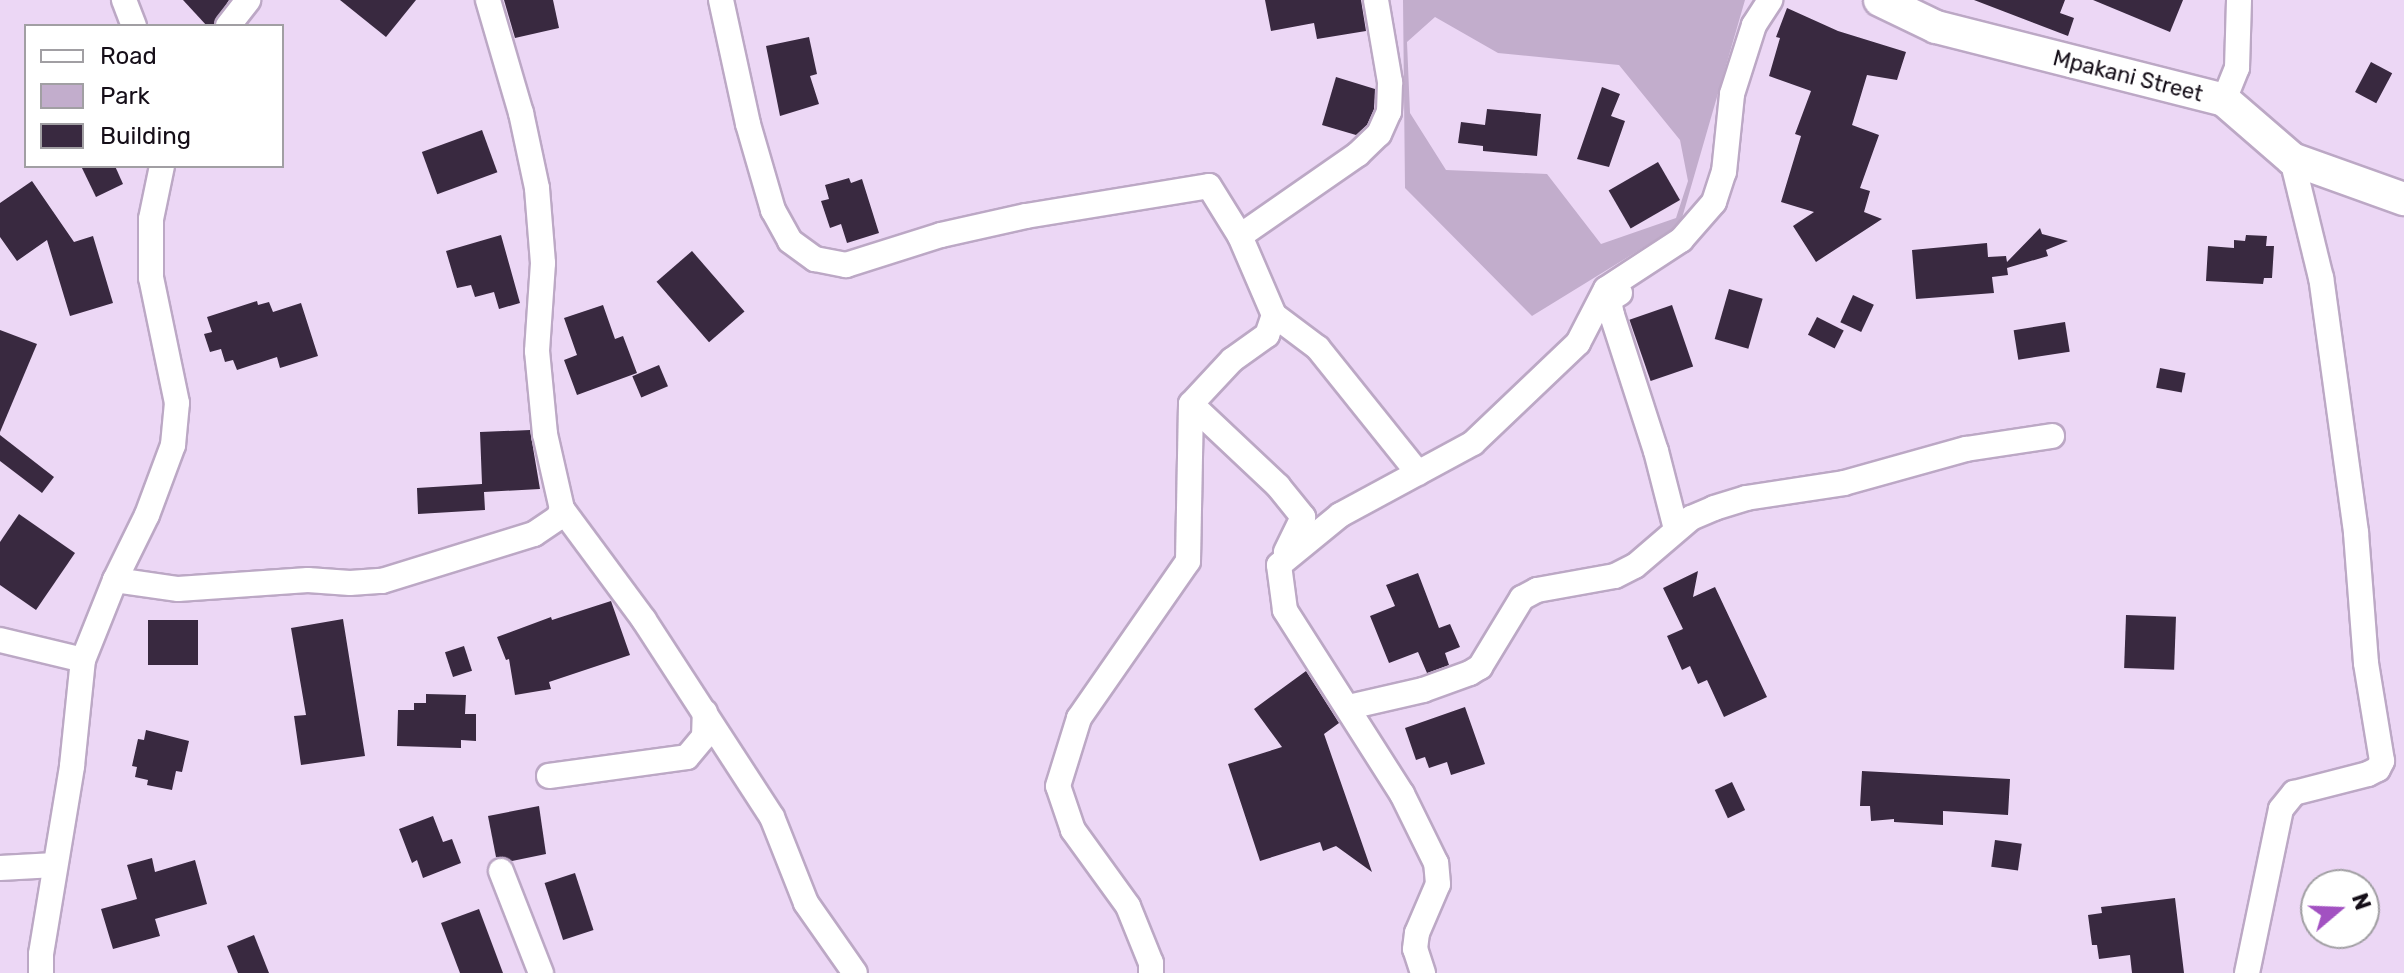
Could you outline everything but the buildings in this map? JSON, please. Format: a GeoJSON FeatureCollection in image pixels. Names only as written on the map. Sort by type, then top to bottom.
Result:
{"type":"FeatureCollection","features":[{"type":"Feature","properties":{"kind":"street"},"geometry":{"type":"LineString","coordinates":[[124,0],[133,24]]}},
{"type":"Feature","properties":{"kind":"street"},"geometry":{"type":"LineString","coordinates":[[230,24],[248,0]]}},
{"type":"Feature","properties":{"kind":"street"},"geometry":{"type":"LineString","coordinates":[[488,0],[521,113],[537,188],[543,263],[537,351],[545,434],[562,509],[611,573],[772,817],[806,903],[855,973]]}},
{"type":"Feature","properties":{"kind":"street"},"geometry":{"type":"LineString","coordinates":[[721,0],[748,124],[773,210],[790,241],[815,259],[846,265],[941,235],[1026,216],[1209,186],[1240,236],[1274,315],[1318,348],[1418,473]]}},
{"type":"Feature","properties":{"kind":"street"},"geometry":{"type":"LineString","coordinates":[[1240,236],[1358,154],[1379,134],[1389,112],[1390,82],[1376,0]]}},
{"type":"Feature","properties":{"kind":"street"},"geometry":{"type":"LineString","coordinates":[[1279,565],[1340,515],[1473,443],[1578,343],[1606,289],[1681,240],[1714,202],[1724,172],[1732,94],[1754,25],[1770,0]]}},
{"type":"Feature","properties":{"kind":"street","name":"Mpakani Street"},"geometry":{"type":"LineString","coordinates":[[1880,0],[1936,27],[2224,100],[2292,159],[2404,199]]}},
{"type":"Feature","properties":{"kind":"street"},"geometry":{"type":"LineString","coordinates":[[2224,100],[2237,68],[2239,0]]}},
{"type":"Feature","properties":{"kind":"street"},"geometry":{"type":"LineString","coordinates":[[2247,973],[2281,809],[2294,793],[2368,774],[2378,769],[2382,761],[2366,663],[2356,532],[2326,307],[2292,159]]}},
{"type":"Feature","properties":{"kind":"street"},"geometry":{"type":"LineString","coordinates":[[41,973],[72,766],[83,660],[115,580],[147,515],[173,445],[177,403],[151,278],[151,219],[162,168]]}},
{"type":"Feature","properties":{"kind":"street"},"geometry":{"type":"LineString","coordinates":[[1676,529],[1609,300],[1691,247],[1727,197]]}},
{"type":"Feature","properties":{"kind":"street"},"geometry":{"type":"LineString","coordinates":[[1151,973],[1151,963],[1128,906],[1073,830],[1058,786],[1079,718],[1188,561],[1191,404],[1232,360],[1267,335],[1274,315]]}},
{"type":"Feature","properties":{"kind":"street"},"geometry":{"type":"LineString","coordinates":[[1191,404],[1278,486],[1303,517],[1279,565],[1285,610],[1402,794],[1436,863],[1438,884],[1417,933],[1415,949],[1423,973]]}},
{"type":"Feature","properties":{"kind":"street"},"geometry":{"type":"LineString","coordinates":[[1349,707],[1423,690],[1470,673],[1480,667],[1522,598],[1537,590],[1615,576],[1635,566],[1676,529],[1714,508],[1746,498],[1844,483],[1966,449],[2052,436]]}},
{"type":"Feature","properties":{"kind":"street"},"geometry":{"type":"LineString","coordinates":[[115,580],[178,589],[308,580],[350,583],[382,581],[534,534],[549,527],[562,509]]}},
{"type":"Feature","properties":{"kind":"street"},"geometry":{"type":"LineString","coordinates":[[0,640],[83,660]]}},
{"type":"Feature","properties":{"kind":"street"},"geometry":{"type":"LineString","coordinates":[[549,776],[687,757],[704,737],[705,712]]}},
{"type":"Feature","properties":{"kind":"street"},"geometry":{"type":"LineString","coordinates":[[0,868],[55,865]]}},
{"type":"Feature","properties":{"kind":"street"},"geometry":{"type":"LineString","coordinates":[[501,871],[541,973]]}},
{"type":"Feature","properties":{"kind":"green space"},"geometry":{"type":"Polygon","coordinates":[[[1403,0],[1745,0],[1680,225],[1532,316],[1405,188],[1403,0]],[[1435,17],[1407,42],[1410,113],[1446,170],[1547,174],[1601,244],[1676,218],[1688,181],[1680,140],[1619,65],[1498,53],[1435,17]]]}}]}
